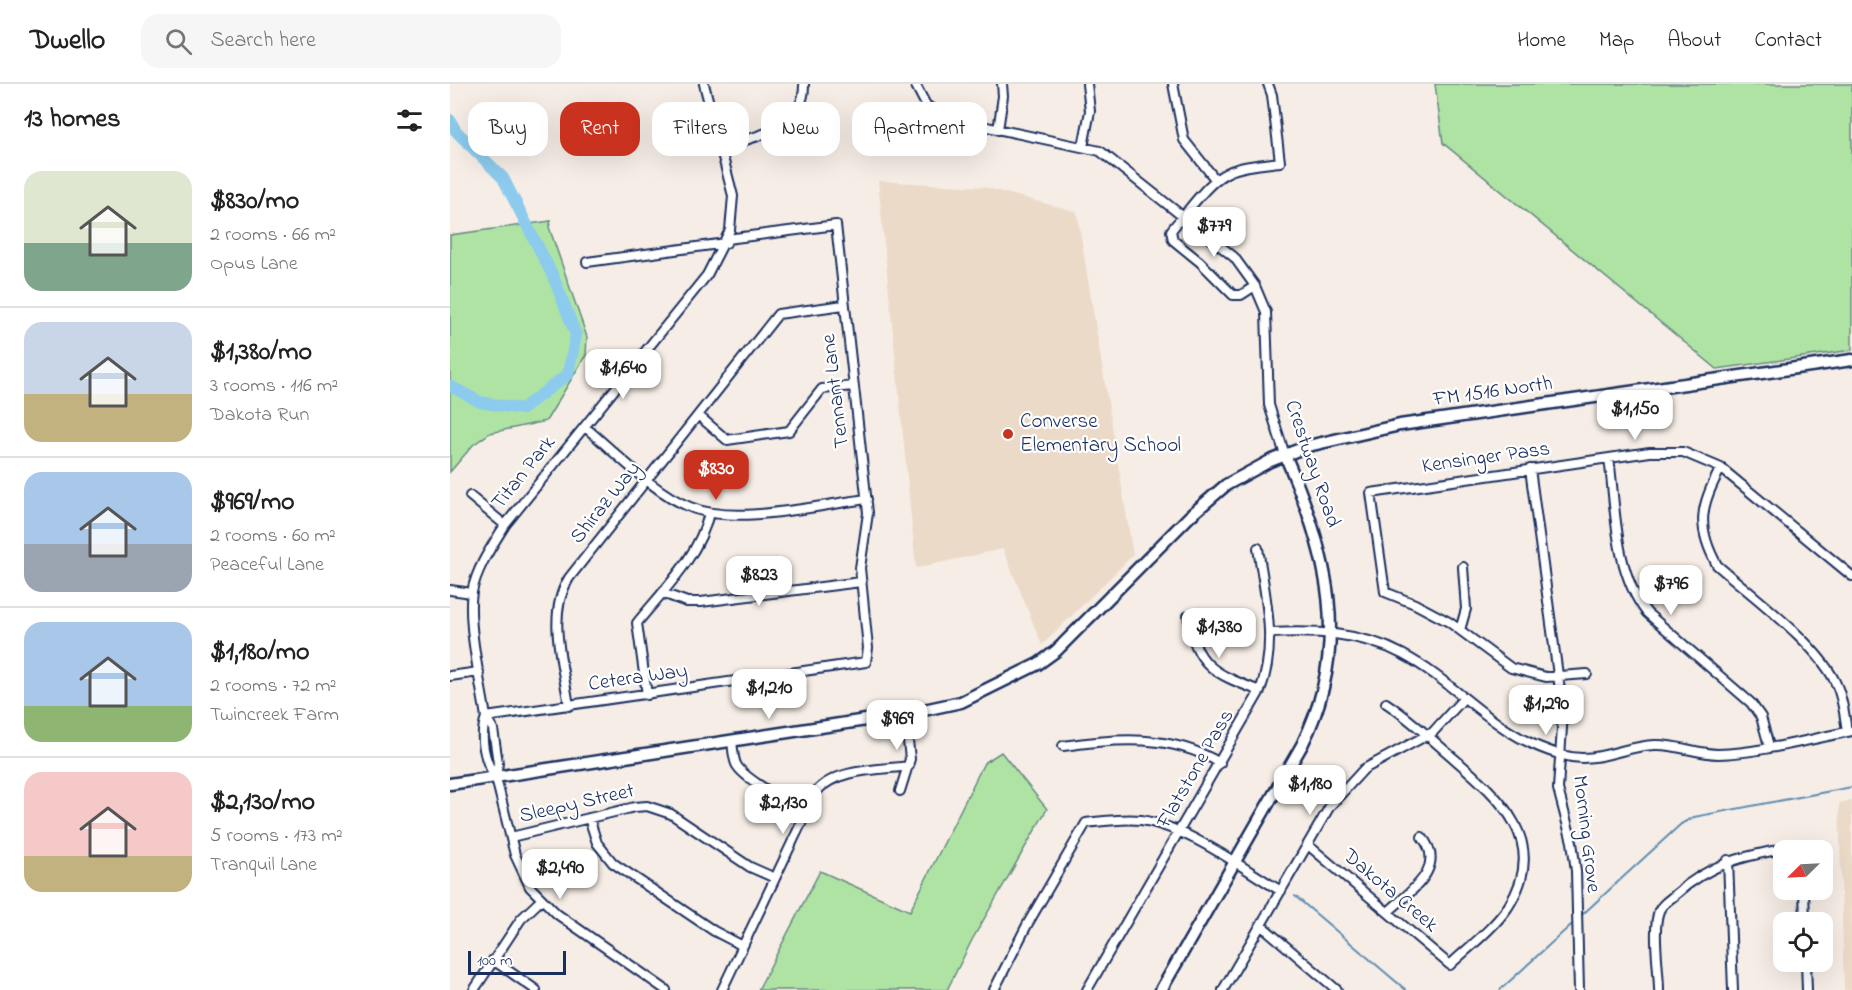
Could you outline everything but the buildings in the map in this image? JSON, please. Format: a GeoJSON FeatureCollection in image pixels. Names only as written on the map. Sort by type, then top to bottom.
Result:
{"type":"FeatureCollection","features":[{"type":"Feature","properties":{"kind":"main road","name":"FM 1516 North"},"geometry":{"type":"LineString","coordinates":[[450,784],[905,714],[961,702],[1038,664],[1056,651],[1208,500],[1239,477],[1285,455],[1324,441],[1401,425],[1852,360]]}},
{"type":"Feature","properties":{"kind":"main road","name":"Crestway Road"},"geometry":{"type":"LineString","coordinates":[[1161,990],[1314,722],[1326,687],[1331,633],[1317,540],[1305,501],[1285,455]]}},
{"type":"Feature","properties":{"kind":"street","name":"Titan Park"},"geometry":{"type":"LineString","coordinates":[[704,84],[708,102]]}},
{"type":"Feature","properties":{"kind":"street"},"geometry":{"type":"LineString","coordinates":[[802,102],[804,84]]}},
{"type":"Feature","properties":{"kind":"street","name":"Crestway Road"},"geometry":{"type":"LineString","coordinates":[[915,84],[921,97],[934,113],[945,118],[1083,147],[1107,155],[1227,251],[1241,265],[1255,286],[1268,324],[1271,415],[1285,455]]}},
{"type":"Feature","properties":{"kind":"street"},"geometry":{"type":"LineString","coordinates":[[998,130],[1003,96],[1002,84]]}},
{"type":"Feature","properties":{"kind":"street"},"geometry":{"type":"LineString","coordinates":[[1083,147],[1090,111],[1087,84]]}},
{"type":"Feature","properties":{"kind":"street"},"geometry":{"type":"LineString","coordinates":[[1173,84],[1184,140],[1215,179]]}},
{"type":"Feature","properties":{"kind":"street"},"geometry":{"type":"LineString","coordinates":[[1255,286],[1241,295],[1233,295],[1200,262],[1173,240],[1172,231],[1215,179],[1236,167],[1280,162],[1272,95],[1268,84]]}},
{"type":"Feature","properties":{"kind":"street","name":"Titan Park"},"geometry":{"type":"LineString","coordinates":[[666,990],[557,914],[540,900],[521,871],[496,778],[498,763],[494,729],[486,717],[479,672],[472,593],[487,554],[506,525],[707,275],[730,230],[733,196],[722,156]]}},
{"type":"Feature","properties":{"kind":"street","name":"Tennant Lane"},"geometry":{"type":"LineString","coordinates":[[726,241],[836,225],[867,499],[867,528],[861,558],[861,582],[868,648],[866,662]]}},
{"type":"Feature","properties":{"kind":"street"},"geometry":{"type":"LineString","coordinates":[[587,262],[726,241]]}},
{"type":"Feature","properties":{"kind":"street","name":"Shiraz Way"},"geometry":{"type":"LineString","coordinates":[[569,706],[557,625],[556,610],[561,591],[778,314],[844,305]]}},
{"type":"Feature","properties":{"kind":"street"},"geometry":{"type":"LineString","coordinates":[[699,416],[727,440],[789,431],[822,389],[853,386]]}},
{"type":"Feature","properties":{"kind":"street"},"geometry":{"type":"LineString","coordinates":[[585,427],[648,479],[684,505],[709,513],[744,515],[867,499]]}},
{"type":"Feature","properties":{"kind":"street","name":"Kensinger Pass"},"geometry":{"type":"LineString","coordinates":[[1460,630],[1415,603],[1385,592],[1371,493],[1669,451],[1700,457],[1722,468],[1852,576]]}},
{"type":"Feature","properties":{"kind":"street"},"geometry":{"type":"LineString","coordinates":[[1609,458],[1623,563],[1637,600],[1647,613],[1751,703],[1763,724],[1768,746]]}},
{"type":"Feature","properties":{"kind":"street"},"geometry":{"type":"LineString","coordinates":[[1270,633],[1310,631],[1331,633],[1359,638],[1402,654],[1432,673],[1504,729],[1562,755],[1590,759],[1656,745],[1718,754],[1850,731],[1838,687],[1828,670],[1807,644],[1717,565],[1708,549],[1703,535],[1705,500],[1722,468]]}},
{"type":"Feature","properties":{"kind":"street","name":"Morning Grove"},"geometry":{"type":"LineString","coordinates":[[1530,469],[1563,723],[1558,789],[1572,842],[1576,871],[1579,990]]}},
{"type":"Feature","properties":{"kind":"street"},"geometry":{"type":"LineString","coordinates":[[470,496],[506,525]]}},
{"type":"Feature","properties":{"kind":"street"},"geometry":{"type":"LineString","coordinates":[[647,695],[637,623],[702,538],[709,513]]}},
{"type":"Feature","properties":{"kind":"street","name":"Flatstone Pass"},"geometry":{"type":"LineString","coordinates":[[1087,990],[1260,691],[1269,655],[1270,633],[1258,548]]}},
{"type":"Feature","properties":{"kind":"street"},"geometry":{"type":"LineString","coordinates":[[1463,567],[1467,609],[1460,630],[1511,668],[1528,675],[1558,678],[1587,674]]}},
{"type":"Feature","properties":{"kind":"street"},"geometry":{"type":"LineString","coordinates":[[662,592],[687,602],[701,602],[861,582]]}},
{"type":"Feature","properties":{"kind":"street"},"geometry":{"type":"LineString","coordinates":[[450,590],[472,593]]}},
{"type":"Feature","properties":{"kind":"street"},"geometry":{"type":"LineString","coordinates":[[1188,616],[1194,647],[1209,667],[1223,677],[1260,691]]}},
{"type":"Feature","properties":{"kind":"street","name":"Cetera Way"},"geometry":{"type":"LineString","coordinates":[[486,717],[866,662]]}},
{"type":"Feature","properties":{"kind":"street"},"geometry":{"type":"LineString","coordinates":[[450,676],[479,672]]}},
{"type":"Feature","properties":{"kind":"street"},"geometry":{"type":"LineString","coordinates":[[1223,990],[1330,806],[1356,776],[1386,755],[1427,736],[1440,727],[1463,699]]}},
{"type":"Feature","properties":{"kind":"street"},"geometry":{"type":"LineString","coordinates":[[1386,703],[1427,736]]}},
{"type":"Feature","properties":{"kind":"street"},"geometry":{"type":"LineString","coordinates":[[900,791],[909,766],[905,714]]}},
{"type":"Feature","properties":{"kind":"street","name":"Dakota Creek"},"geometry":{"type":"LineString","coordinates":[[1308,845],[1450,965],[1509,905],[1519,883],[1522,852],[1517,827],[1503,804],[1427,736]]}},
{"type":"Feature","properties":{"kind":"street"},"geometry":{"type":"LineString","coordinates":[[732,740],[736,765],[742,771],[778,797],[808,813]]}},
{"type":"Feature","properties":{"kind":"street"},"geometry":{"type":"LineString","coordinates":[[1063,746],[1105,740],[1148,740],[1176,745],[1220,763]]}},
{"type":"Feature","properties":{"kind":"street"},"geometry":{"type":"LineString","coordinates":[[722,990],[816,792],[832,778],[909,766]]}},
{"type":"Feature","properties":{"kind":"street","name":"Sleepy Street"},"geometry":{"type":"LineString","coordinates":[[511,837],[635,807],[658,808],[671,814],[750,867],[776,878]]}},
{"type":"Feature","properties":{"kind":"street"},"geometry":{"type":"LineString","coordinates":[[589,818],[597,843],[613,863],[714,931],[743,946]]}},
{"type":"Feature","properties":{"kind":"street"},"geometry":{"type":"LineString","coordinates":[[994,990],[1027,925],[1086,823],[1140,820],[1179,832],[1281,891]]}},
{"type":"Feature","properties":{"kind":"street"},"geometry":{"type":"LineString","coordinates":[[1388,912],[1428,873],[1431,855],[1422,837]]}},
{"type":"Feature","properties":{"kind":"street"},"geometry":{"type":"LineString","coordinates":[[1659,990],[1657,922],[1659,909],[1694,878],[1728,860],[1773,853]]}},
{"type":"Feature","properties":{"kind":"street"},"geometry":{"type":"LineString","coordinates":[[1728,860],[1733,990]]}},
{"type":"Feature","properties":{"kind":"street"},"geometry":{"type":"LineString","coordinates":[[474,990],[521,920],[540,900]]}},
{"type":"Feature","properties":{"kind":"street"},"geometry":{"type":"LineString","coordinates":[[1261,925],[1337,990]]}},
{"type":"Feature","properties":{"kind":"street"},"geometry":{"type":"LineString","coordinates":[[493,960],[536,990]]}},
{"type":"Feature","properties":{"kind":"street"},"geometry":{"type":"LineString","coordinates":[[1806,972],[1807,990]]}},
{"type":"Feature","properties":{"kind":"shaded area","name":"Converse Elementary School"},"geometry":{"type":"Polygon","coordinates":[[[878,181],[984,187],[1077,212],[1133,555],[1042,645],[1003,549],[916,568],[878,181]]]}},
{"type":"Feature","properties":{"kind":"shaded area"},"geometry":{"type":"Polygon","coordinates":[[[1852,800],[1852,990],[1844,990],[1839,803],[1852,800]]]}},
{"type":"Feature","properties":{"kind":"green space"},"geometry":{"type":"Polygon","coordinates":[[[1435,84],[1852,84],[1852,350],[1717,369],[1443,143],[1435,84]]]}},
{"type":"Feature","properties":{"kind":"green space"},"geometry":{"type":"Polygon","coordinates":[[[551,221],[549,227],[587,337],[586,355],[546,421],[490,433],[473,445],[450,472],[450,235],[551,221]]]}},
{"type":"Feature","properties":{"kind":"green space"},"geometry":{"type":"Polygon","coordinates":[[[1001,752],[1047,809],[972,940],[947,990],[758,990],[820,871],[910,911],[984,763],[1001,752]]]}},
{"type":"Feature","properties":{"kind":"waterway"},"geometry":{"type":"LineString","coordinates":[[450,120],[456,131],[503,178],[553,276],[576,335],[568,374],[522,409],[480,402],[450,386]]}},
{"type":"Feature","properties":{"kind":"waterway"},"geometry":{"type":"LineString","coordinates":[[1583,914],[1681,824],[1694,817],[1852,787]]}},
{"type":"Feature","properties":{"kind":"waterway"},"geometry":{"type":"LineString","coordinates":[[1295,896],[1406,990]]}},
{"type":"Feature","properties":{"kind":"waterway"},"geometry":{"type":"LineString","coordinates":[[1500,990],[1571,925]]}},
{"type":"Feature","properties":{"kind":"place","name":"Converse Elementary School"},"geometry":{"type":"Point","coordinates":[1008,434]}}]}
